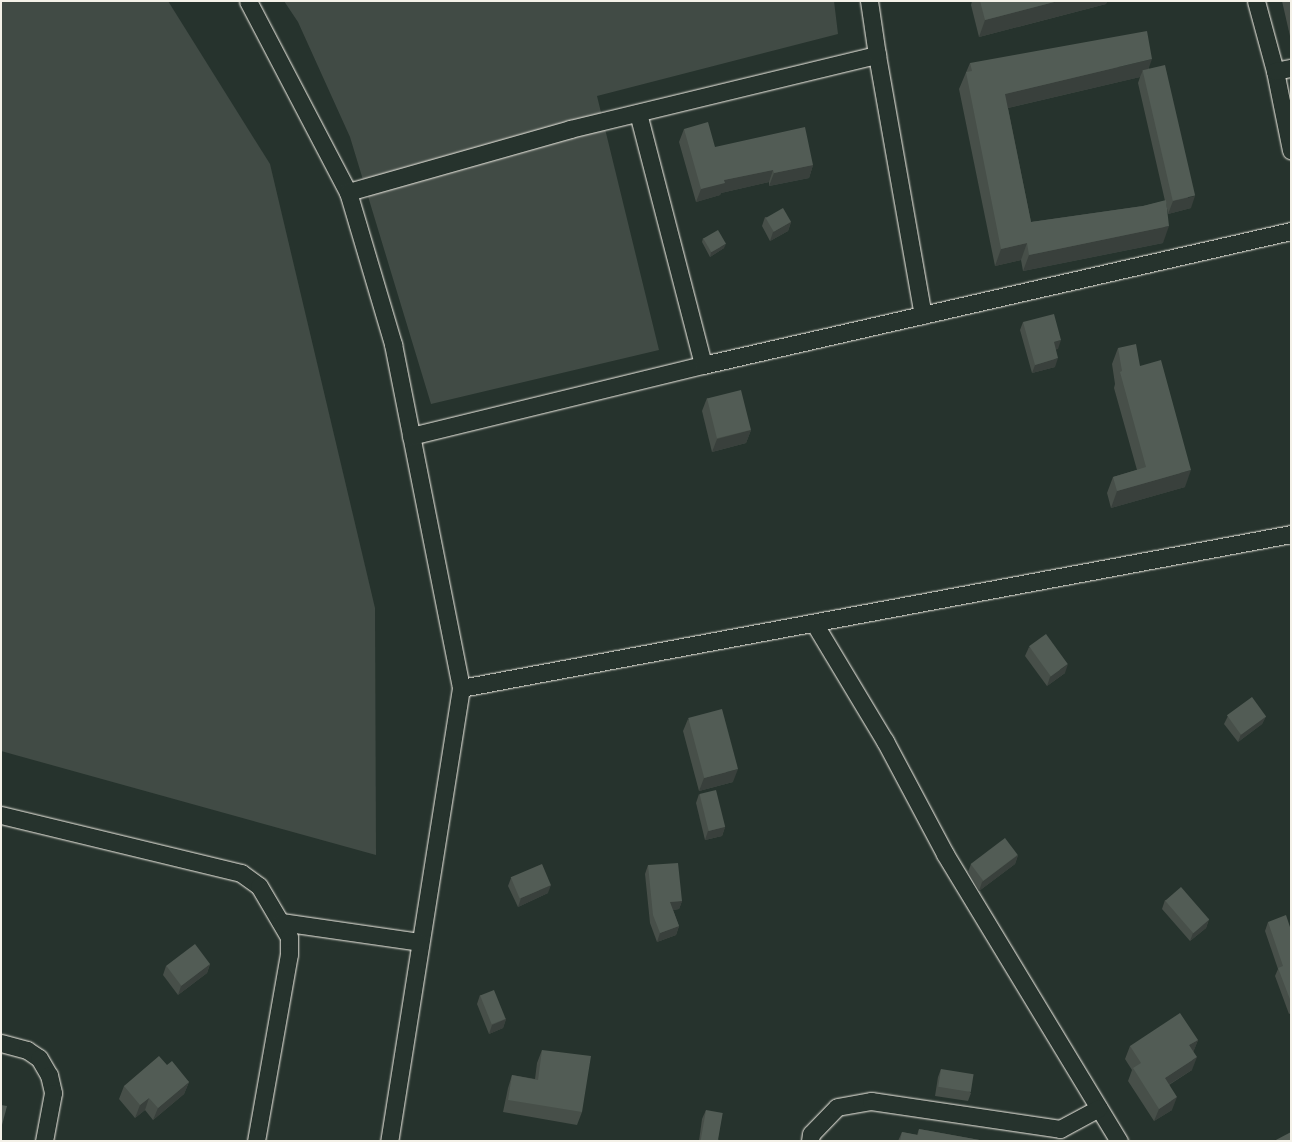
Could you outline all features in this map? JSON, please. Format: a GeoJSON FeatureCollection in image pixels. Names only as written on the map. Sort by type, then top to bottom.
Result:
{"type":"FeatureCollection","features":[{"type":"Feature","properties":{"kind":"street"},"geometry":{"type":"LineString","coordinates":[[248,1],[348,192],[393,344],[461,688],[389,1141]]}},
{"type":"Feature","properties":{"kind":"street"},"geometry":{"type":"LineString","coordinates":[[869,1],[923,315]]}},
{"type":"Feature","properties":{"kind":"street"},"geometry":{"type":"LineString","coordinates":[[1256,1],[1283,70],[1291,150]]}},
{"type":"Feature","properties":{"kind":"street"},"geometry":{"type":"LineString","coordinates":[[348,192],[638,113],[877,54]]}},
{"type":"Feature","properties":{"kind":"street"},"geometry":{"type":"LineString","coordinates":[[638,113],[703,365]]}},
{"type":"Feature","properties":{"kind":"street"},"geometry":{"type":"LineString","coordinates":[[411,436],[703,365],[1291,230]]}},
{"type":"Feature","properties":{"kind":"street"},"geometry":{"type":"LineString","coordinates":[[461,688],[1291,534]]}},
{"type":"Feature","properties":{"kind":"street"},"geometry":{"type":"LineString","coordinates":[[814,623],[885,741],[945,854],[1119,1141]]}},
{"type":"Feature","properties":{"kind":"street"},"geometry":{"type":"LineString","coordinates":[[1,816],[241,873],[259,886],[289,937],[289,954],[256,1141]]}},
{"type":"Feature","properties":{"kind":"street"},"geometry":{"type":"LineString","coordinates":[[281,922],[420,942]]}},
{"type":"Feature","properties":{"kind":"street"},"geometry":{"type":"LineString","coordinates":[[1,1043],[27,1050],[39,1058],[50,1075],[53,1093],[44,1141]]}},
{"type":"Feature","properties":{"kind":"street"},"geometry":{"type":"LineString","coordinates":[[810,1141],[811,1134],[837,1107],[871,1100],[1060,1129],[1099,1108]]}},
{"type":"Feature","properties":{"kind":"shaded area"},"geometry":{"type":"Polygon","coordinates":[[[1,1],[168,1],[270,164],[375,608],[376,855],[1,751],[1,1]]]}},
{"type":"Feature","properties":{"kind":"shaded area"},"geometry":{"type":"Polygon","coordinates":[[[284,1],[834,1],[838,34],[597,96],[659,350],[431,404],[350,137],[298,22],[284,1]]]}},
{"type":"Feature","properties":{"kind":"building"},"geometry":{"type":"Polygon","coordinates":[[[980,1],[1058,1],[985,20],[980,1]]]}},
{"type":"Feature","properties":{"kind":"building"},"geometry":{"type":"Polygon","coordinates":[[[1147,31],[1152,59],[1005,94],[1031,222],[1143,206],[1166,200],[1169,226],[1029,255],[1027,243],[1001,249],[966,72],[972,71],[970,63],[1147,31]]]}},
{"type":"Feature","properties":{"kind":"building"},"geometry":{"type":"Polygon","coordinates":[[[1165,65],[1195,196],[1173,201],[1143,70],[1165,65]]]}},
{"type":"Feature","properties":{"kind":"building"},"geometry":{"type":"Polygon","coordinates":[[[708,122],[715,147],[805,127],[813,165],[774,173],[773,170],[724,180],[725,183],[701,189],[684,129],[708,122]]]}},
{"type":"Feature","properties":{"kind":"building"},"geometry":{"type":"Polygon","coordinates":[[[783,208],[791,222],[774,232],[766,218],[783,208]]]}},
{"type":"Feature","properties":{"kind":"building"},"geometry":{"type":"Polygon","coordinates":[[[718,230],[726,244],[711,252],[703,238],[718,230]]]}},
{"type":"Feature","properties":{"kind":"building"},"geometry":{"type":"Polygon","coordinates":[[[1054,314],[1061,340],[1054,342],[1058,358],[1035,365],[1023,322],[1054,314]]]}},
{"type":"Feature","properties":{"kind":"building"},"geometry":{"type":"Polygon","coordinates":[[[1136,344],[1140,366],[1161,360],[1191,470],[1117,491],[1113,477],[1146,467],[1120,372],[1122,371],[1118,348],[1136,344]]]}},
{"type":"Feature","properties":{"kind":"building"},"geometry":{"type":"Polygon","coordinates":[[[741,390],[751,430],[717,438],[707,398],[741,390]]]}},
{"type":"Feature","properties":{"kind":"building"},"geometry":{"type":"Polygon","coordinates":[[[1046,634],[1068,664],[1051,676],[1029,646],[1046,634]]]}},
{"type":"Feature","properties":{"kind":"building"},"geometry":{"type":"Polygon","coordinates":[[[1252,697],[1266,716],[1241,735],[1227,715],[1252,697]]]}},
{"type":"Feature","properties":{"kind":"building"},"geometry":{"type":"Polygon","coordinates":[[[722,709],[738,769],[704,778],[688,718],[722,709]]]}},
{"type":"Feature","properties":{"kind":"building"},"geometry":{"type":"Polygon","coordinates":[[[716,790],[725,827],[709,831],[700,794],[716,790]]]}},
{"type":"Feature","properties":{"kind":"building"},"geometry":{"type":"Polygon","coordinates":[[[1005,838],[1018,855],[983,881],[971,864],[1005,838]]]}},
{"type":"Feature","properties":{"kind":"building"},"geometry":{"type":"Polygon","coordinates":[[[678,863],[682,901],[670,902],[679,926],[660,933],[653,915],[648,865],[678,863]]]}},
{"type":"Feature","properties":{"kind":"building"},"geometry":{"type":"Polygon","coordinates":[[[542,864],[551,885],[520,898],[511,877],[542,864]]]}},
{"type":"Feature","properties":{"kind":"building"},"geometry":{"type":"Polygon","coordinates":[[[1181,887],[1209,919],[1193,933],[1165,901],[1181,887]]]}},
{"type":"Feature","properties":{"kind":"building"},"geometry":{"type":"Polygon","coordinates":[[[1286,915],[1291,930],[1291,1002],[1278,968],[1283,966],[1268,922],[1286,915]]]}},
{"type":"Feature","properties":{"kind":"building"},"geometry":{"type":"Polygon","coordinates":[[[195,944],[210,964],[181,986],[166,966],[195,944]]]}},
{"type":"Feature","properties":{"kind":"building"},"geometry":{"type":"Polygon","coordinates":[[[494,990],[506,1019],[492,1024],[480,996],[494,990]]]}},
{"type":"Feature","properties":{"kind":"building"},"geometry":{"type":"Polygon","coordinates":[[[1180,1013],[1198,1040],[1189,1045],[1197,1057],[1165,1078],[1177,1097],[1159,1109],[1133,1068],[1141,1063],[1130,1046],[1180,1013]]]}},
{"type":"Feature","properties":{"kind":"building"},"geometry":{"type":"Polygon","coordinates":[[[542,1050],[591,1056],[582,1112],[508,1100],[512,1075],[538,1080],[542,1050]]]}},
{"type":"Feature","properties":{"kind":"building"},"geometry":{"type":"Polygon","coordinates":[[[159,1056],[167,1065],[172,1061],[189,1082],[158,1108],[149,1098],[140,1105],[124,1086],[159,1056]]]}},
{"type":"Feature","properties":{"kind":"building"},"geometry":{"type":"Polygon","coordinates":[[[941,1069],[974,1074],[971,1092],[938,1087],[941,1069]]]}},
{"type":"Feature","properties":{"kind":"building"},"geometry":{"type":"Polygon","coordinates":[[[1,1105],[7,1106],[2,1125],[1,1125],[1,1105]]]}},
{"type":"Feature","properties":{"kind":"building"},"geometry":{"type":"Polygon","coordinates":[[[706,1110],[723,1113],[718,1141],[701,1141],[706,1110]]]}},
{"type":"Feature","properties":{"kind":"building"},"geometry":{"type":"Polygon","coordinates":[[[919,1129],[985,1141],[900,1141],[902,1132],[918,1135],[919,1129]]]}},
{"type":"Feature","properties":{"kind":"building"},"geometry":{"type":"Polygon","coordinates":[[[1291,1132],[1291,1141],[1274,1141],[1291,1132]]]}}]}
